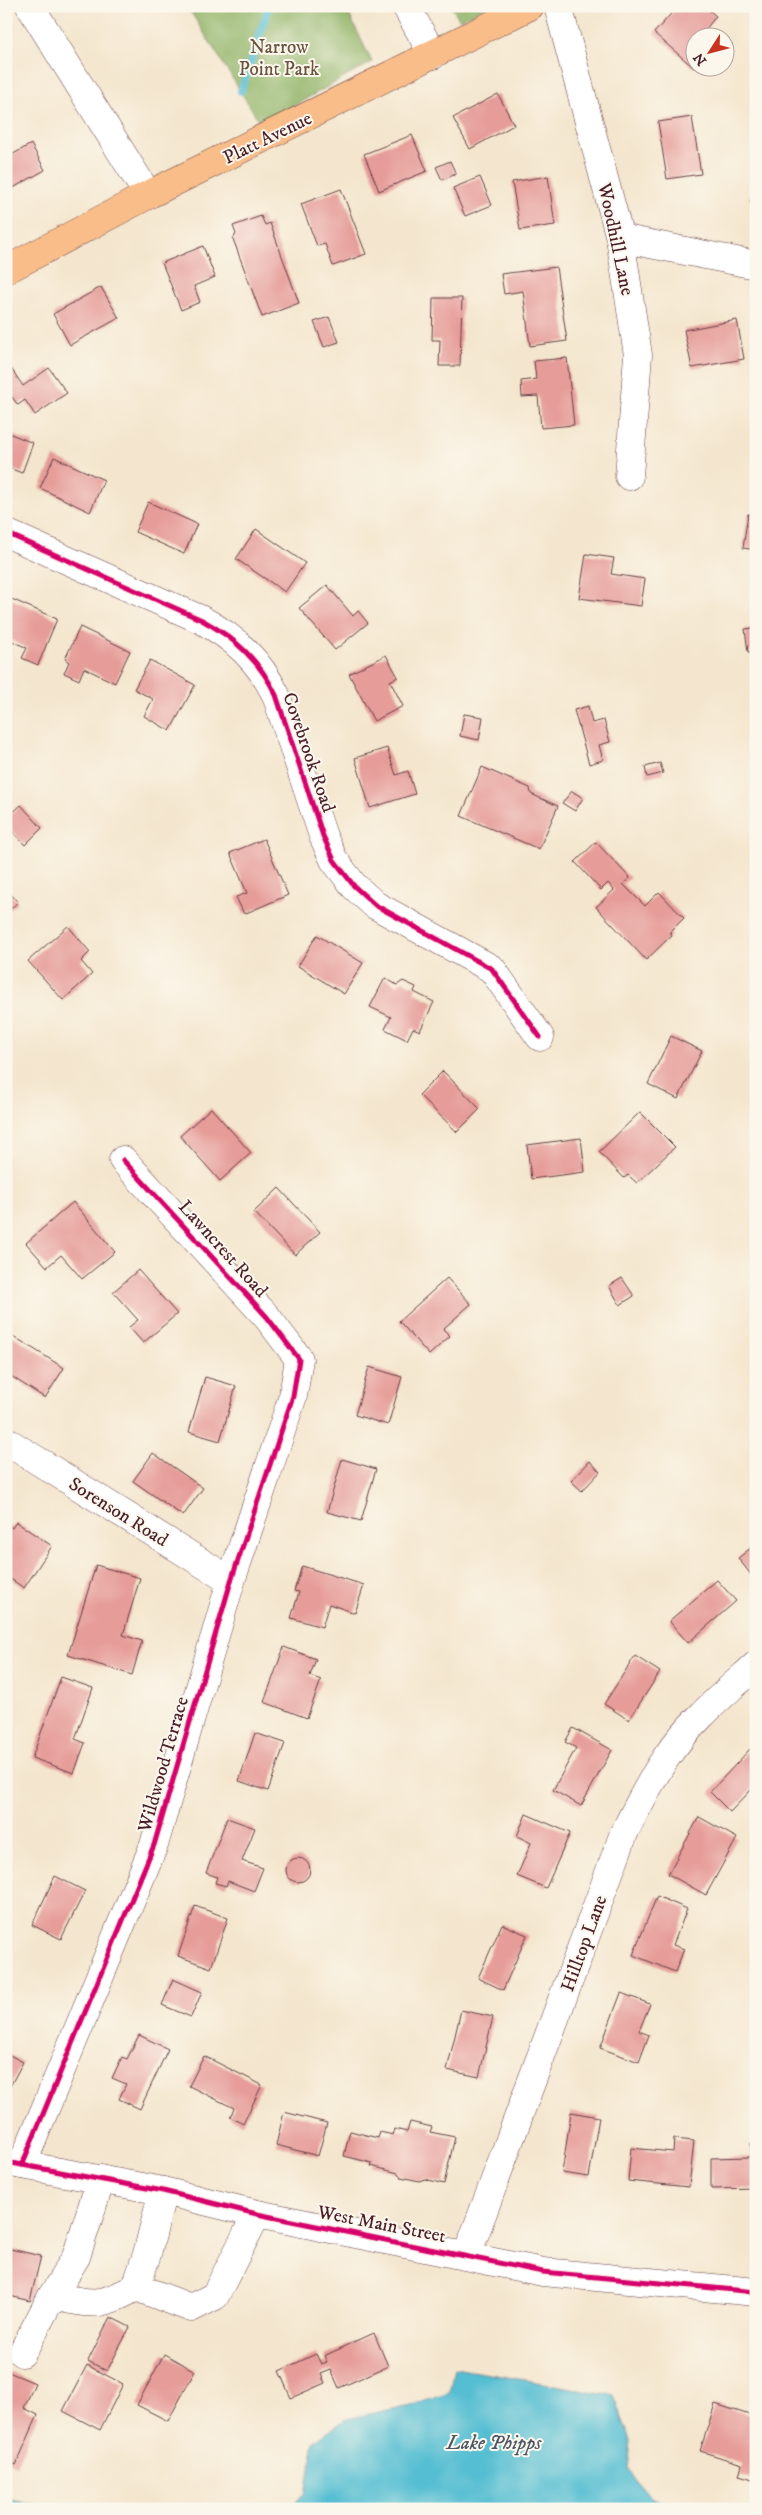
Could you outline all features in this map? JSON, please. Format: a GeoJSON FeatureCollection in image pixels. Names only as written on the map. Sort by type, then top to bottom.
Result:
{"type":"FeatureCollection","features":[{"type":"Feature","properties":{"kind":"main road","name":"Platt Avenue"},"geometry":{"type":"LineString","coordinates":[[6,270],[148,195],[530,6]]}},
{"type":"Feature","properties":{"kind":"street"},"geometry":{"type":"LineString","coordinates":[[30,6],[148,195]]}},
{"type":"Feature","properties":{"kind":"street"},"geometry":{"type":"LineString","coordinates":[[406,6],[433,55]]}},
{"type":"Feature","properties":{"kind":"street","name":"Woodhill Lane"},"geometry":{"type":"LineString","coordinates":[[558,6],[620,238],[638,355],[629,476]]}},
{"type":"Feature","properties":{"kind":"street"},"geometry":{"type":"LineString","coordinates":[[620,238],[756,265]]}},
{"type":"Feature","properties":{"kind":"street","name":"Covebrook Road"},"geometry":{"type":"LineString","coordinates":[[6,533],[202,620],[224,632],[246,650],[266,674],[276,694],[323,836],[334,860],[354,886],[375,905],[492,969],[540,1037]]}},
{"type":"Feature","properties":{"kind":"street","name":"Lawncrest Road"},"geometry":{"type":"LineString","coordinates":[[123,1160],[266,1317],[299,1359]]}},
{"type":"Feature","properties":{"kind":"street","name":"Wildwood Terrace"},"geometry":{"type":"LineString","coordinates":[[14,2164],[154,1845],[231,1582],[293,1396],[299,1359]]}},
{"type":"Feature","properties":{"kind":"street","name":"Sorenson Road"},"geometry":{"type":"LineString","coordinates":[[6,1441],[231,1582]]}},
{"type":"Feature","properties":{"kind":"street","name":"Hilltop Lane"},"geometry":{"type":"LineString","coordinates":[[467,2255],[624,1834],[648,1787],[666,1758],[709,1708],[756,1665]]}},
{"type":"Feature","properties":{"kind":"street","name":"West Main Street"},"geometry":{"type":"LineString","coordinates":[[14,2164],[162,2191],[258,2214],[544,2272],[756,2292]]}},
{"type":"Feature","properties":{"kind":"street"},"geometry":{"type":"LineString","coordinates":[[22,2353],[52,2296],[76,2257],[101,2179]]}},
{"type":"Feature","properties":{"kind":"street"},"geometry":{"type":"LineString","coordinates":[[52,2296],[94,2304],[120,2296],[136,2287],[147,2254],[162,2191]]}},
{"type":"Feature","properties":{"kind":"street"},"geometry":{"type":"LineString","coordinates":[[136,2287],[191,2308],[215,2296],[258,2214]]}},
{"type":"Feature","properties":{"kind":"green space","name":"Narrow Point Park"},"geometry":{"type":"Polygon","coordinates":[[[187,6],[345,6],[372,62],[261,124],[187,6]]]}},
{"type":"Feature","properties":{"kind":"green space"},"geometry":{"type":"Polygon","coordinates":[[[451,6],[487,6],[460,20],[451,6]]]}},
{"type":"Feature","properties":{"kind":"water","name":"Lake Phipps"},"geometry":{"type":"Polygon","coordinates":[[[454,2368],[613,2395],[631,2441],[628,2470],[652,2499],[687,2509],[291,2509],[305,2493],[314,2442],[346,2419],[416,2404],[449,2393],[454,2368]]]}},
{"type":"Feature","properties":{"kind":"water"},"geometry":{"type":"Polygon","coordinates":[[[6,2498],[54,2509],[6,2509],[6,2498]]]}},
{"type":"Feature","properties":{"kind":"building"},"geometry":{"type":"Polygon","coordinates":[[[678,6],[704,6],[716,16],[707,28],[684,28],[684,59],[654,33],[678,6]]]}},
{"type":"Feature","properties":{"kind":"building"},"geometry":{"type":"Polygon","coordinates":[[[498,94],[514,125],[470,149],[453,118],[498,94]]]}},
{"type":"Feature","properties":{"kind":"building"},"geometry":{"type":"Polygon","coordinates":[[[692,117],[701,174],[667,179],[658,122],[692,117]]]}},
{"type":"Feature","properties":{"kind":"building"},"geometry":{"type":"Polygon","coordinates":[[[412,135],[427,171],[379,191],[364,154],[412,135]]]}},
{"type":"Feature","properties":{"kind":"building"},"geometry":{"type":"Polygon","coordinates":[[[31,144],[45,170],[6,192],[6,154],[8,157],[31,144]]]}},
{"type":"Feature","properties":{"kind":"building"},"geometry":{"type":"Polygon","coordinates":[[[450,161],[456,174],[442,180],[436,167],[450,161]]]}},
{"type":"Feature","properties":{"kind":"building"},"geometry":{"type":"Polygon","coordinates":[[[548,176],[555,225],[520,230],[512,182],[548,176]]]}},
{"type":"Feature","properties":{"kind":"building"},"geometry":{"type":"Polygon","coordinates":[[[480,177],[492,205],[465,216],[453,188],[480,177]]]}},
{"type":"Feature","properties":{"kind":"building"},"geometry":{"type":"Polygon","coordinates":[[[756,177],[756,203],[750,202],[756,177]]]}},
{"type":"Feature","properties":{"kind":"building"},"geometry":{"type":"Polygon","coordinates":[[[341,189],[366,254],[333,266],[325,244],[317,246],[301,204],[341,189]]]}},
{"type":"Feature","properties":{"kind":"building"},"geometry":{"type":"Polygon","coordinates":[[[261,216],[265,225],[270,223],[299,303],[262,317],[233,239],[236,234],[233,226],[261,216]]]}},
{"type":"Feature","properties":{"kind":"building"},"geometry":{"type":"Polygon","coordinates":[[[203,246],[215,277],[194,286],[200,302],[181,310],[162,263],[203,246]]]}},
{"type":"Feature","properties":{"kind":"building"},"geometry":{"type":"Polygon","coordinates":[[[556,267],[567,341],[530,346],[523,291],[504,294],[501,274],[556,267]]]}},
{"type":"Feature","properties":{"kind":"building"},"geometry":{"type":"Polygon","coordinates":[[[101,287],[119,318],[70,345],[53,314],[101,287]]]}},
{"type":"Feature","properties":{"kind":"building"},"geometry":{"type":"Polygon","coordinates":[[[433,298],[462,298],[460,366],[439,366],[440,340],[432,340],[433,298]]]}},
{"type":"Feature","properties":{"kind":"building"},"geometry":{"type":"Polygon","coordinates":[[[329,317],[339,342],[324,347],[314,322],[329,317]]]}},
{"type":"Feature","properties":{"kind":"building"},"geometry":{"type":"Polygon","coordinates":[[[737,320],[744,359],[692,368],[684,330],[737,320]]]}},
{"type":"Feature","properties":{"kind":"building"},"geometry":{"type":"Polygon","coordinates":[[[567,358],[574,425],[541,428],[538,396],[522,397],[521,381],[536,379],[534,361],[567,358]]]}},
{"type":"Feature","properties":{"kind":"building"},"geometry":{"type":"Polygon","coordinates":[[[6,361],[23,386],[49,368],[67,393],[35,415],[25,400],[18,405],[12,397],[6,400],[6,361]]]}},
{"type":"Feature","properties":{"kind":"building"},"geometry":{"type":"Polygon","coordinates":[[[6,432],[33,443],[22,473],[6,467],[6,432]]]}},
{"type":"Feature","properties":{"kind":"building"},"geometry":{"type":"Polygon","coordinates":[[[54,457],[104,480],[90,512],[40,488],[54,457]]]}},
{"type":"Feature","properties":{"kind":"building"},"geometry":{"type":"Polygon","coordinates":[[[148,502],[197,524],[184,554],[135,532],[148,502]]]}},
{"type":"Feature","properties":{"kind":"building"},"geometry":{"type":"Polygon","coordinates":[[[748,514],[756,515],[756,550],[743,548],[748,514]]]}},
{"type":"Feature","properties":{"kind":"building"},"geometry":{"type":"Polygon","coordinates":[[[256,529],[305,563],[285,592],[236,559],[256,529]]]}},
{"type":"Feature","properties":{"kind":"building"},"geometry":{"type":"Polygon","coordinates":[[[586,554],[614,558],[611,574],[645,579],[641,606],[579,598],[586,554]]]}},
{"type":"Feature","properties":{"kind":"building"},"geometry":{"type":"Polygon","coordinates":[[[327,585],[353,616],[358,611],[368,623],[335,650],[299,608],[327,585]]]}},
{"type":"Feature","properties":{"kind":"building"},"geometry":{"type":"Polygon","coordinates":[[[7,597],[57,619],[38,665],[22,658],[27,648],[6,638],[7,597]]]}},
{"type":"Feature","properties":{"kind":"building"},"geometry":{"type":"Polygon","coordinates":[[[80,627],[130,651],[115,683],[84,668],[79,680],[64,673],[69,662],[65,659],[80,627]]]}},
{"type":"Feature","properties":{"kind":"building"},"geometry":{"type":"Polygon","coordinates":[[[756,628],[756,651],[748,652],[745,629],[756,628]]]}},
{"type":"Feature","properties":{"kind":"building"},"geometry":{"type":"Polygon","coordinates":[[[386,655],[398,677],[390,681],[403,706],[374,721],[349,674],[386,655]]]}},
{"type":"Feature","properties":{"kind":"building"},"geometry":{"type":"Polygon","coordinates":[[[150,660],[195,685],[170,731],[144,716],[153,699],[134,689],[150,660]]]}},
{"type":"Feature","properties":{"kind":"building"},"geometry":{"type":"Polygon","coordinates":[[[588,706],[592,723],[604,720],[610,742],[599,745],[603,760],[589,764],[574,710],[588,706]]]}},
{"type":"Feature","properties":{"kind":"building"},"geometry":{"type":"Polygon","coordinates":[[[464,714],[483,717],[479,740],[460,736],[464,714]]]}},
{"type":"Feature","properties":{"kind":"building"},"geometry":{"type":"Polygon","coordinates":[[[387,748],[396,775],[408,771],[415,794],[370,808],[355,758],[387,748]]]}},
{"type":"Feature","properties":{"kind":"building"},"geometry":{"type":"Polygon","coordinates":[[[660,763],[663,773],[647,777],[645,767],[660,763]]]}},
{"type":"Feature","properties":{"kind":"building"},"geometry":{"type":"Polygon","coordinates":[[[482,767],[530,788],[531,794],[558,806],[539,849],[461,816],[482,767]]]}},
{"type":"Feature","properties":{"kind":"building"},"geometry":{"type":"Polygon","coordinates":[[[572,791],[583,798],[575,811],[562,803],[572,791]]]}},
{"type":"Feature","properties":{"kind":"building"},"geometry":{"type":"Polygon","coordinates":[[[21,805],[42,828],[25,845],[6,825],[6,819],[21,805]]]}},
{"type":"Feature","properties":{"kind":"building"},"geometry":{"type":"Polygon","coordinates":[[[264,839],[288,895],[244,914],[236,897],[247,893],[230,853],[264,839]]]}},
{"type":"Feature","properties":{"kind":"building"},"geometry":{"type":"Polygon","coordinates":[[[596,842],[630,878],[623,884],[645,906],[659,892],[684,918],[670,932],[672,935],[646,960],[596,907],[614,890],[608,883],[601,890],[575,862],[596,842]]]}},
{"type":"Feature","properties":{"kind":"building"},"geometry":{"type":"Polygon","coordinates":[[[6,889],[18,902],[6,913],[6,889]]]}},
{"type":"Feature","properties":{"kind":"building"},"geometry":{"type":"Polygon","coordinates":[[[68,926],[90,952],[81,961],[92,974],[63,1000],[28,961],[68,926]]]}},
{"type":"Feature","properties":{"kind":"building"},"geometry":{"type":"Polygon","coordinates":[[[317,935],[363,963],[344,994],[298,966],[317,935]]]}},
{"type":"Feature","properties":{"kind":"building"},"geometry":{"type":"Polygon","coordinates":[[[385,978],[397,985],[403,981],[416,987],[414,992],[434,1002],[420,1031],[413,1028],[407,1040],[385,1029],[391,1017],[370,1007],[385,978]]]}},
{"type":"Feature","properties":{"kind":"building"},"geometry":{"type":"Polygon","coordinates":[[[671,1036],[702,1051],[678,1099],[648,1084],[671,1036]]]}},
{"type":"Feature","properties":{"kind":"building"},"geometry":{"type":"Polygon","coordinates":[[[443,1071],[480,1109],[457,1132],[419,1095],[443,1071]]]}},
{"type":"Feature","properties":{"kind":"building"},"geometry":{"type":"Polygon","coordinates":[[[211,1108],[251,1153],[220,1181],[180,1136],[211,1108]]]}},
{"type":"Feature","properties":{"kind":"building"},"geometry":{"type":"Polygon","coordinates":[[[640,1112],[675,1147],[637,1183],[628,1175],[624,1178],[599,1152],[640,1112]]]}},
{"type":"Feature","properties":{"kind":"building"},"geometry":{"type":"Polygon","coordinates":[[[581,1138],[585,1172],[531,1179],[527,1145],[581,1138]]]}},
{"type":"Feature","properties":{"kind":"building"},"geometry":{"type":"Polygon","coordinates":[[[279,1188],[320,1232],[295,1255],[254,1212],[279,1188]]]}},
{"type":"Feature","properties":{"kind":"building"},"geometry":{"type":"Polygon","coordinates":[[[73,1202],[115,1252],[82,1279],[61,1255],[47,1267],[26,1243],[73,1202]]]}},
{"type":"Feature","properties":{"kind":"building"},"geometry":{"type":"Polygon","coordinates":[[[138,1270],[177,1314],[143,1343],[129,1327],[138,1320],[113,1292],[138,1270]]]}},
{"type":"Feature","properties":{"kind":"building"},"geometry":{"type":"Polygon","coordinates":[[[447,1278],[471,1304],[443,1329],[450,1336],[429,1355],[399,1321],[447,1278]]]}},
{"type":"Feature","properties":{"kind":"building"},"geometry":{"type":"Polygon","coordinates":[[[622,1278],[634,1296],[620,1305],[609,1286],[622,1278]]]}},
{"type":"Feature","properties":{"kind":"building"},"geometry":{"type":"Polygon","coordinates":[[[13,1336],[64,1368],[45,1398],[6,1373],[6,1346],[13,1336]]]}},
{"type":"Feature","properties":{"kind":"building"},"geometry":{"type":"Polygon","coordinates":[[[369,1367],[402,1377],[388,1425],[355,1415],[369,1367]]]}},
{"type":"Feature","properties":{"kind":"building"},"geometry":{"type":"Polygon","coordinates":[[[205,1377],[236,1386],[220,1441],[189,1432],[205,1377]]]}},
{"type":"Feature","properties":{"kind":"building"},"geometry":{"type":"Polygon","coordinates":[[[153,1453],[203,1488],[183,1516],[133,1481],[153,1453]]]}},
{"type":"Feature","properties":{"kind":"building"},"geometry":{"type":"Polygon","coordinates":[[[342,1459],[376,1469],[361,1521],[327,1512],[342,1459]]]}},
{"type":"Feature","properties":{"kind":"building"},"geometry":{"type":"Polygon","coordinates":[[[590,1461],[600,1472],[582,1491],[571,1481],[590,1461]]]}},
{"type":"Feature","properties":{"kind":"building"},"geometry":{"type":"Polygon","coordinates":[[[16,1522],[52,1546],[24,1588],[6,1576],[6,1524],[12,1528],[16,1522]]]}},
{"type":"Feature","properties":{"kind":"building"},"geometry":{"type":"Polygon","coordinates":[[[756,1544],[756,1581],[738,1558],[756,1544]]]}},
{"type":"Feature","properties":{"kind":"building"},"geometry":{"type":"Polygon","coordinates":[[[96,1565],[140,1578],[123,1635],[142,1641],[132,1675],[68,1655],[96,1565]]]}},
{"type":"Feature","properties":{"kind":"building"},"geometry":{"type":"Polygon","coordinates":[[[302,1566],[364,1585],[355,1613],[329,1604],[322,1627],[291,1618],[299,1592],[294,1591],[302,1566]]]}},
{"type":"Feature","properties":{"kind":"building"},"geometry":{"type":"Polygon","coordinates":[[[717,1580],[736,1601],[688,1643],[669,1621],[717,1580]]]}},
{"type":"Feature","properties":{"kind":"building"},"geometry":{"type":"Polygon","coordinates":[[[284,1647],[316,1659],[310,1676],[321,1680],[307,1718],[264,1702],[284,1647]]]}},
{"type":"Feature","properties":{"kind":"building"},"geometry":{"type":"Polygon","coordinates":[[[635,1656],[660,1672],[629,1720],[604,1704],[635,1656]]]}},
{"type":"Feature","properties":{"kind":"building"},"geometry":{"type":"Polygon","coordinates":[[[61,1677],[93,1688],[75,1739],[85,1743],[74,1773],[32,1758],[61,1677]]]}},
{"type":"Feature","properties":{"kind":"building"},"geometry":{"type":"Polygon","coordinates":[[[573,1728],[612,1750],[581,1806],[553,1790],[576,1748],[565,1742],[573,1728]]]}},
{"type":"Feature","properties":{"kind":"building"},"geometry":{"type":"Polygon","coordinates":[[[255,1733],[285,1743],[268,1791],[239,1781],[255,1733]]]}},
{"type":"Feature","properties":{"kind":"building"},"geometry":{"type":"Polygon","coordinates":[[[750,1749],[756,1755],[756,1785],[730,1812],[710,1792],[750,1749]]]}},
{"type":"Feature","properties":{"kind":"building"},"geometry":{"type":"Polygon","coordinates":[[[526,1814],[570,1833],[546,1888],[517,1876],[531,1843],[517,1836],[526,1814]]]}},
{"type":"Feature","properties":{"kind":"building"},"geometry":{"type":"Polygon","coordinates":[[[699,1817],[737,1838],[706,1895],[668,1874],[699,1817]]]}},
{"type":"Feature","properties":{"kind":"building"},"geometry":{"type":"Polygon","coordinates":[[[227,1818],[255,1828],[242,1861],[263,1868],[254,1891],[228,1881],[226,1886],[215,1883],[217,1877],[206,1873],[227,1818]]]}},
{"type":"Feature","properties":{"kind":"building"},"geometry":{"type":"Polygon","coordinates":[[[298,1858],[306,1862],[310,1870],[306,1878],[298,1882],[290,1878],[286,1870],[290,1862],[298,1858]]]}},
{"type":"Feature","properties":{"kind":"building"},"geometry":{"type":"Polygon","coordinates":[[[55,1876],[85,1891],[61,1939],[32,1925],[55,1876]]]}},
{"type":"Feature","properties":{"kind":"building"},"geometry":{"type":"Polygon","coordinates":[[[657,1896],[687,1909],[673,1945],[684,1949],[675,1972],[633,1955],[657,1896]]]}},
{"type":"Feature","properties":{"kind":"building"},"geometry":{"type":"Polygon","coordinates":[[[195,1906],[228,1918],[211,1968],[178,1956],[195,1906]]]}},
{"type":"Feature","properties":{"kind":"building"},"geometry":{"type":"Polygon","coordinates":[[[502,1924],[527,1935],[503,1990],[478,1978],[502,1924]]]}},
{"type":"Feature","properties":{"kind":"building"},"geometry":{"type":"Polygon","coordinates":[[[173,1979],[202,1992],[191,2017],[162,2005],[173,1979]]]}},
{"type":"Feature","properties":{"kind":"building"},"geometry":{"type":"Polygon","coordinates":[[[621,1993],[650,2004],[639,2031],[649,2035],[639,2062],[600,2048],[621,1993]]]}},
{"type":"Feature","properties":{"kind":"building"},"geometry":{"type":"Polygon","coordinates":[[[461,2010],[493,2017],[479,2077],[447,2070],[461,2010]]]}},
{"type":"Feature","properties":{"kind":"building"},"geometry":{"type":"Polygon","coordinates":[[[139,2035],[168,2049],[140,2109],[119,2099],[126,2084],[112,2078],[122,2057],[127,2059],[139,2035]]]}},
{"type":"Feature","properties":{"kind":"building"},"geometry":{"type":"Polygon","coordinates":[[[6,2053],[23,2062],[6,2094],[6,2053]]]}},
{"type":"Feature","properties":{"kind":"building"},"geometry":{"type":"Polygon","coordinates":[[[204,2056],[262,2085],[243,2124],[230,2117],[234,2108],[189,2086],[204,2056]]]}},
{"type":"Feature","properties":{"kind":"building"},"geometry":{"type":"Polygon","coordinates":[[[284,2112],[327,2123],[318,2156],[276,2145],[284,2112]]]}},
{"type":"Feature","properties":{"kind":"building"},"geometry":{"type":"Polygon","coordinates":[[[571,2112],[599,2117],[589,2177],[562,2173],[571,2112]]]}},
{"type":"Feature","properties":{"kind":"building"},"geometry":{"type":"Polygon","coordinates":[[[410,2122],[432,2127],[430,2132],[455,2137],[444,2184],[425,2179],[419,2181],[401,2177],[398,2173],[371,2166],[372,2163],[344,2156],[350,2131],[378,2138],[380,2132],[393,2135],[395,2129],[407,2132],[410,2122]]]}},
{"type":"Feature","properties":{"kind":"building"},"geometry":{"type":"Polygon","coordinates":[[[674,2139],[694,2141],[689,2187],[628,2181],[631,2148],[673,2152],[674,2139]]]}},
{"type":"Feature","properties":{"kind":"building"},"geometry":{"type":"Polygon","coordinates":[[[751,2143],[756,2143],[756,2188],[711,2189],[711,2158],[751,2157],[751,2143]]]}},
{"type":"Feature","properties":{"kind":"building"},"geometry":{"type":"Polygon","coordinates":[[[6,2248],[41,2256],[30,2301],[6,2295],[6,2248]]]}},
{"type":"Feature","properties":{"kind":"building"},"geometry":{"type":"Polygon","coordinates":[[[110,2317],[130,2327],[107,2371],[88,2361],[110,2317]]]}},
{"type":"Feature","properties":{"kind":"building"},"geometry":{"type":"Polygon","coordinates":[[[374,2333],[388,2366],[339,2388],[331,2370],[321,2374],[325,2383],[291,2398],[279,2371],[316,2354],[321,2364],[327,2362],[324,2356],[374,2333]]]}},
{"type":"Feature","properties":{"kind":"building"},"geometry":{"type":"Polygon","coordinates":[[[164,2354],[195,2371],[168,2421],[137,2405],[164,2354]]]}},
{"type":"Feature","properties":{"kind":"building"},"geometry":{"type":"Polygon","coordinates":[[[87,2365],[123,2384],[100,2430],[63,2411],[87,2365]]]}},
{"type":"Feature","properties":{"kind":"building"},"geometry":{"type":"Polygon","coordinates":[[[6,2371],[35,2383],[24,2408],[38,2415],[16,2465],[6,2460],[6,2371]]]}},
{"type":"Feature","properties":{"kind":"building"},"geometry":{"type":"Polygon","coordinates":[[[715,2404],[756,2417],[756,2480],[739,2475],[742,2464],[700,2451],[715,2404]]]}},
{"type":"Feature","properties":{"kind":"waterway"},"geometry":{"type":"LineString","coordinates":[[241,91],[269,6]]}},
{"type":"Feature","properties":{"kind":"cycle path"},"geometry":{"type":"LineString","coordinates":[[6,533],[202,620],[225,634],[245,651],[262,671],[276,695],[323,836],[334,860],[354,886],[375,905],[492,969],[540,1037]]}},
{"type":"Feature","properties":{"kind":"cycle path"},"geometry":{"type":"LineString","coordinates":[[22,2165],[154,1845],[231,1581],[293,1396],[299,1359],[267,1317],[123,1160]]}},
{"type":"Feature","properties":{"kind":"cycle path"},"geometry":{"type":"LineString","coordinates":[[6,2162],[163,2191],[257,2214],[543,2272],[756,2292]]}}]}
